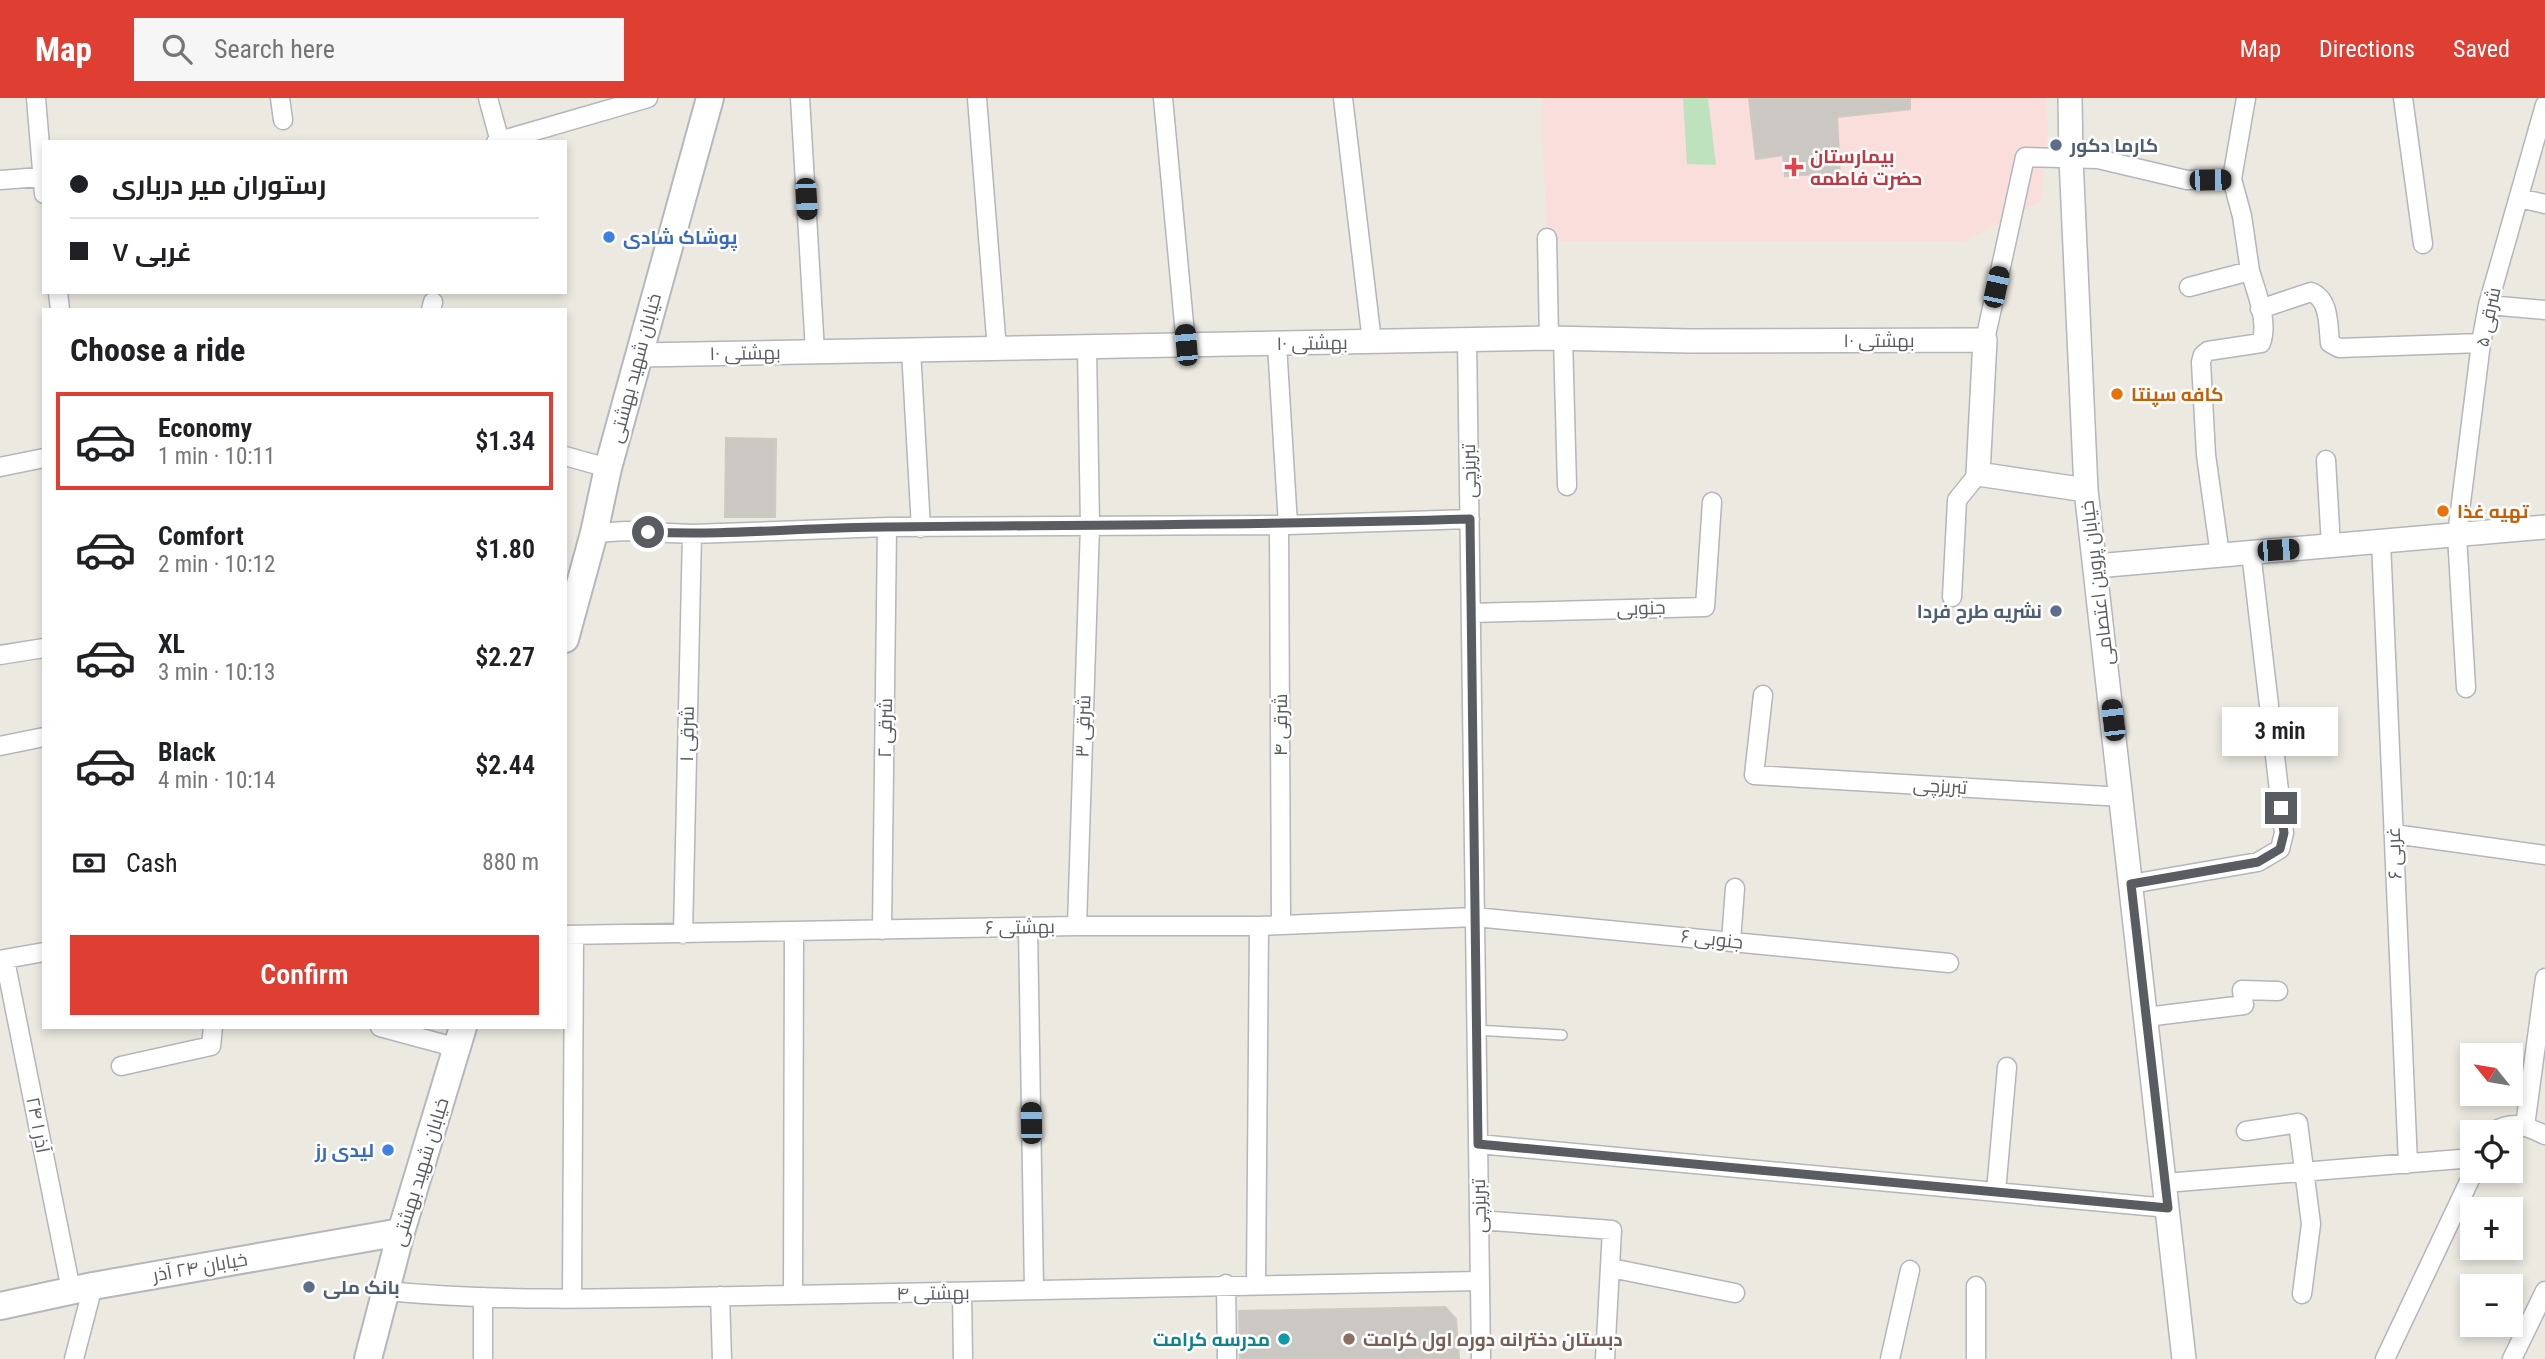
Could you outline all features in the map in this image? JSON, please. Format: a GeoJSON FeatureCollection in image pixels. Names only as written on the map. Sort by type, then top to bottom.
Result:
{"type":"FeatureCollection","features":[{"type":"Feature","properties":{"kind":"main road","name":"خیابان شهید بهشتی"},"geometry":{"type":"LineString","coordinates":[[567,625],[572,589],[594,533],[608,468],[710,98]]}},
{"type":"Feature","properties":{"kind":"main road","name":"خیابان شهید بهشتی"},"geometry":{"type":"LineString","coordinates":[[368,1359],[401,1232],[460,1037]]}},
{"type":"Feature","properties":{"kind":"main road","name":"خیابان ۲۴ آذر"},"geometry":{"type":"LineString","coordinates":[[0,1306],[82,1288],[401,1232]]}},
{"type":"Feature","properties":{"kind":"street"},"geometry":{"type":"LineString","coordinates":[[36,98],[42,174]]}},
{"type":"Feature","properties":{"kind":"street"},"geometry":{"type":"LineString","coordinates":[[280,98],[283,120]]}},
{"type":"Feature","properties":{"kind":"street"},"geometry":{"type":"LineString","coordinates":[[488,98],[499,140]]}},
{"type":"Feature","properties":{"kind":"street"},"geometry":{"type":"LineString","coordinates":[[502,140],[648,98]]}},
{"type":"Feature","properties":{"kind":"street"},"geometry":{"type":"LineString","coordinates":[[800,98],[814,351]]}},
{"type":"Feature","properties":{"kind":"street"},"geometry":{"type":"LineString","coordinates":[[977,98],[997,350]]}},
{"type":"Feature","properties":{"kind":"street"},"geometry":{"type":"LineString","coordinates":[[1163,98],[1186,345]]}},
{"type":"Feature","properties":{"kind":"street"},"geometry":{"type":"LineString","coordinates":[[1343,98],[1372,342]]}},
{"type":"Feature","properties":{"kind":"street","name":"خیابان پروین اعتصامی"},"geometry":{"type":"LineString","coordinates":[[2070,98],[2086,490],[2184,1359]]}},
{"type":"Feature","properties":{"kind":"street"},"geometry":{"type":"LineString","coordinates":[[2220,555],[2206,455],[2201,362],[2208,351],[2262,343],[2264,337],[2242,216],[2232,179],[2246,98]]}},
{"type":"Feature","properties":{"kind":"street"},"geometry":{"type":"LineString","coordinates":[[2403,98],[2423,244]]}},
{"type":"Feature","properties":{"kind":"street","name":"شرقی ۵"},"geometry":{"type":"LineString","coordinates":[[2466,688],[2457,535],[2481,343],[2488,305],[2545,105]]}},
{"type":"Feature","properties":{"kind":"street"},"geometry":{"type":"LineString","coordinates":[[1952,597],[1957,500],[1978,474],[1985,340],[2025,157],[2098,159],[2187,180],[2232,179]]}},
{"type":"Feature","properties":{"kind":"street"},"geometry":{"type":"LineString","coordinates":[[0,180],[42,185]]}},
{"type":"Feature","properties":{"kind":"street"},"geometry":{"type":"LineString","coordinates":[[2519,198],[2545,204]]}},
{"type":"Feature","properties":{"kind":"street"},"geometry":{"type":"LineString","coordinates":[[1546,238],[1567,486]]}},
{"type":"Feature","properties":{"kind":"street"},"geometry":{"type":"LineString","coordinates":[[2189,287],[2250,271]]}},
{"type":"Feature","properties":{"kind":"street"},"geometry":{"type":"LineString","coordinates":[[2260,309],[2311,292],[2318,295],[2324,301],[2330,344],[2339,348],[2481,343]]}},
{"type":"Feature","properties":{"kind":"street"},"geometry":{"type":"LineString","coordinates":[[2488,305],[2545,310]]}},
{"type":"Feature","properties":{"kind":"street","name":"بهشتی ۱۰"},"geometry":{"type":"LineString","coordinates":[[639,355],[1556,338],[1690,341],[1985,340]]}},
{"type":"Feature","properties":{"kind":"street","name":"تبریزچی"},"geometry":{"type":"LineString","coordinates":[[1467,339],[1481,1359]]}},
{"type":"Feature","properties":{"kind":"street","name":"شرقی ۴"},"geometry":{"type":"LineString","coordinates":[[1277,344],[1283,525],[1281,925]]}},
{"type":"Feature","properties":{"kind":"street","name":"شرقی ۳"},"geometry":{"type":"LineString","coordinates":[[1077,926],[1090,526],[1087,346]]}},
{"type":"Feature","properties":{"kind":"street"},"geometry":{"type":"LineString","coordinates":[[911,350],[921,528]]}},
{"type":"Feature","properties":{"kind":"street"},"geometry":{"type":"LineString","coordinates":[[567,457],[608,468]]}},
{"type":"Feature","properties":{"kind":"street"},"geometry":{"type":"LineString","coordinates":[[0,467],[42,458]]}},
{"type":"Feature","properties":{"kind":"street"},"geometry":{"type":"LineString","coordinates":[[2326,460],[2331,546]]}},
{"type":"Feature","properties":{"kind":"street"},"geometry":{"type":"LineString","coordinates":[[1978,474],[2086,490]]}},
{"type":"Feature","properties":{"kind":"street","name":"جنوبی"},"geometry":{"type":"LineString","coordinates":[[1471,613],[1705,607],[1712,502]]}},
{"type":"Feature","properties":{"kind":"street"},"geometry":{"type":"LineString","coordinates":[[594,533],[626,531],[692,534],[887,527],[1283,525],[1470,519]]}},
{"type":"Feature","properties":{"kind":"street","name":"شرقی ۲"},"geometry":{"type":"LineString","coordinates":[[882,930],[887,527]]}},
{"type":"Feature","properties":{"kind":"street"},"geometry":{"type":"LineString","coordinates":[[2096,566],[2545,527]]}},
{"type":"Feature","properties":{"kind":"street","name":"شرقی ۱"},"geometry":{"type":"LineString","coordinates":[[683,934],[692,534]]}},
{"type":"Feature","properties":{"kind":"street","name":"غربی ۶"},"geometry":{"type":"LineString","coordinates":[[2381,541],[2408,1164]]}},
{"type":"Feature","properties":{"kind":"street"},"geometry":{"type":"LineString","coordinates":[[2131,884],[2258,862],[2280,849],[2284,833],[2251,552]]}},
{"type":"Feature","properties":{"kind":"street"},"geometry":{"type":"LineString","coordinates":[[0,655],[42,648]]}},
{"type":"Feature","properties":{"kind":"street","name":"تبریزچی"},"geometry":{"type":"LineString","coordinates":[[1763,695],[1754,775],[2122,797]]}},
{"type":"Feature","properties":{"kind":"street"},"geometry":{"type":"LineString","coordinates":[[0,746],[42,737]]}},
{"type":"Feature","properties":{"kind":"street"},"geometry":{"type":"LineString","coordinates":[[2394,834],[2545,855]]}},
{"type":"Feature","properties":{"kind":"street"},"geometry":{"type":"LineString","coordinates":[[1731,941],[1735,888]]}},
{"type":"Feature","properties":{"kind":"street","name":"بهشتی ۶"},"geometry":{"type":"LineString","coordinates":[[569,935],[1077,926],[1259,926],[1475,917]]}},
{"type":"Feature","properties":{"kind":"street","name":"جنوبی ۶"},"geometry":{"type":"LineString","coordinates":[[1475,917],[1949,963]]}},
{"type":"Feature","properties":{"kind":"street"},"geometry":{"type":"LineString","coordinates":[[1255,1284],[1259,926]]}},
{"type":"Feature","properties":{"kind":"street"},"geometry":{"type":"LineString","coordinates":[[1028,927],[1034,1290]]}},
{"type":"Feature","properties":{"kind":"street"},"geometry":{"type":"LineString","coordinates":[[793,1295],[794,933]]}},
{"type":"Feature","properties":{"kind":"street"},"geometry":{"type":"LineString","coordinates":[[569,935],[572,1298]]}},
{"type":"Feature","properties":{"kind":"street"},"geometry":{"type":"LineString","coordinates":[[2,960],[42,952]]}},
{"type":"Feature","properties":{"kind":"street","name":"۲۴ آذر ۱"},"geometry":{"type":"LineString","coordinates":[[2,960],[82,1288]]}},
{"type":"Feature","properties":{"kind":"street"},"geometry":{"type":"LineString","coordinates":[[2545,978],[2525,1126],[2545,1135]]}},
{"type":"Feature","properties":{"kind":"street"},"geometry":{"type":"LineString","coordinates":[[2146,1017],[2244,1004],[2242,990],[2278,991]]}},
{"type":"Feature","properties":{"kind":"street"},"geometry":{"type":"LineString","coordinates":[[121,1066],[211,1046],[213,1029]]}},
{"type":"Feature","properties":{"kind":"street"},"geometry":{"type":"LineString","coordinates":[[396,1029],[460,1037]]}},
{"type":"Feature","properties":{"kind":"street"},"geometry":{"type":"LineString","coordinates":[[1996,1192],[2007,1068]]}},
{"type":"Feature","properties":{"kind":"street"},"geometry":{"type":"LineString","coordinates":[[2246,1131],[2298,1123],[2311,1224],[2302,1294]]}},
{"type":"Feature","properties":{"kind":"street"},"geometry":{"type":"LineString","coordinates":[[1478,1144],[2168,1208]]}},
{"type":"Feature","properties":{"kind":"street"},"geometry":{"type":"LineString","coordinates":[[2165,1183],[2460,1159]]}},
{"type":"Feature","properties":{"kind":"street"},"geometry":{"type":"LineString","coordinates":[[2385,1359],[2468,1183]]}},
{"type":"Feature","properties":{"kind":"street"},"geometry":{"type":"LineString","coordinates":[[1479,1220],[1612,1230],[1605,1359]]}},
{"type":"Feature","properties":{"kind":"street"},"geometry":{"type":"LineString","coordinates":[[1611,1268],[1735,1293]]}},
{"type":"Feature","properties":{"kind":"street"},"geometry":{"type":"LineString","coordinates":[[1890,1359],[1910,1270]]}},
{"type":"Feature","properties":{"kind":"street","name":"بهشتی ۴"},"geometry":{"type":"LineString","coordinates":[[386,1291],[483,1297],[572,1298],[962,1292],[1226,1284],[1480,1282]]}},
{"type":"Feature","properties":{"kind":"street"},"geometry":{"type":"LineString","coordinates":[[1226,1284],[1227,1359]]}},
{"type":"Feature","properties":{"kind":"street"},"geometry":{"type":"LineString","coordinates":[[1976,1286],[1976,1359]]}},
{"type":"Feature","properties":{"kind":"street"},"geometry":{"type":"LineString","coordinates":[[74,1359],[82,1288]]}},
{"type":"Feature","properties":{"kind":"street"},"geometry":{"type":"LineString","coordinates":[[2512,1359],[2545,1291]]}},
{"type":"Feature","properties":{"kind":"street"},"geometry":{"type":"LineString","coordinates":[[962,1292],[963,1359]]}},
{"type":"Feature","properties":{"kind":"street"},"geometry":{"type":"LineString","coordinates":[[720,1296],[722,1359]]}},
{"type":"Feature","properties":{"kind":"street"},"geometry":{"type":"LineString","coordinates":[[483,1297],[483,1359]]}},
{"type":"Feature","properties":{"kind":"lane"},"geometry":{"type":"LineString","coordinates":[[1476,1030],[1562,1035]]}},
{"type":"Feature","properties":{"kind":"shaded area","name":"بیمارستان حضرت فاطمه"},"geometry":{"type":"Polygon","coordinates":[[[1541,98],[2046,98],[2048,133],[2040,202],[1965,241],[1547,241],[1541,98]]]}},
{"type":"Feature","properties":{"kind":"green space"},"geometry":{"type":"Polygon","coordinates":[[[1683,98],[1708,98],[1716,165],[1687,164],[1683,98]]]}},
{"type":"Feature","properties":{"kind":"building"},"geometry":{"type":"Polygon","coordinates":[[[1749,98],[1910,98],[1910,109],[1837,117],[1840,173],[1785,176],[1783,155],[1756,159],[1749,98]]]}},
{"type":"Feature","properties":{"kind":"building"},"geometry":{"type":"Polygon","coordinates":[[[726,438],[776,439],[775,517],[725,517],[726,438]]]}},
{"type":"Feature","properties":{"kind":"building","name":"دبستان دخترانه دوره اول کرامت"},"geometry":{"type":"Polygon","coordinates":[[[1445,1307],[1456,1319],[1459,1359],[1240,1359],[1239,1311],[1445,1307]]]}},
{"type":"Feature","properties":{"kind":"place","name":"کارما دکور"},"geometry":{"type":"Point","coordinates":[2056,145]}},
{"type":"Feature","properties":{"kind":"place","name":"بیمارستان حضرت فاطمه"},"geometry":{"type":"Point","coordinates":[1794,167]}},
{"type":"Feature","properties":{"kind":"place","name":"پوشاک شادی"},"geometry":{"type":"Point","coordinates":[609,237]}},
{"type":"Feature","properties":{"kind":"place","name":"کافه سپنتا"},"geometry":{"type":"Point","coordinates":[2117,394]}},
{"type":"Feature","properties":{"kind":"place","name":"تهیه غذا"},"geometry":{"type":"Point","coordinates":[2443,511]}},
{"type":"Feature","properties":{"kind":"place","name":"نشریه طرح فردا"},"geometry":{"type":"Point","coordinates":[2056,611]}},
{"type":"Feature","properties":{"kind":"place","name":"لیدی رز"},"geometry":{"type":"Point","coordinates":[388,1150]}},
{"type":"Feature","properties":{"kind":"place","name":"بانک ملی"},"geometry":{"type":"Point","coordinates":[309,1287]}},
{"type":"Feature","properties":{"kind":"place","name":"مدرسه کرامت"},"geometry":{"type":"Point","coordinates":[1284,1339]}},
{"type":"Feature","properties":{"kind":"place","name":"دبستان دخترانه دوره اول کرامت"},"geometry":{"type":"Point","coordinates":[1349,1339]}},
{"type":"Feature","properties":{"kind":"route"},"geometry":{"type":"LineString","coordinates":[[648,532],[692,534],[887,527],[1279,525],[1470,519],[1478,1144],[2168,1208],[2131,884],[2258,862],[2280,849],[2284,833],[2281,808]]}}]}
